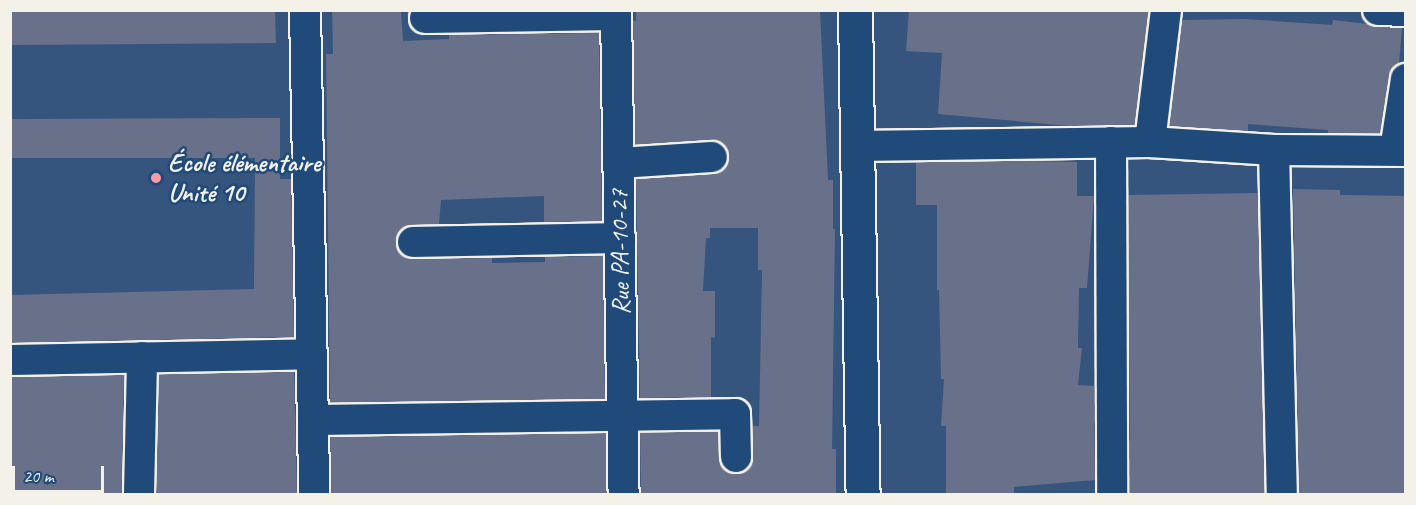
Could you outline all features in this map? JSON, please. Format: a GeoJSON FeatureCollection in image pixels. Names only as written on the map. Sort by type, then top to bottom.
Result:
{"type":"FeatureCollection","features":[{"type":"Feature","properties":{"kind":"street"},"geometry":{"type":"LineString","coordinates":[[305,10],[314,495]]}},
{"type":"Feature","properties":{"kind":"street"},"geometry":{"type":"LineString","coordinates":[[855,10],[863,495]]}},
{"type":"Feature","properties":{"kind":"street"},"geometry":{"type":"LineString","coordinates":[[1150,142],[1166,10]]}},
{"type":"Feature","properties":{"kind":"street"},"geometry":{"type":"LineString","coordinates":[[1378,10],[1406,11]]}},
{"type":"Feature","properties":{"kind":"street"},"geometry":{"type":"LineString","coordinates":[[425,18],[616,13]]}},
{"type":"Feature","properties":{"kind":"street","name":"Rue PA-10-27"},"geometry":{"type":"LineString","coordinates":[[616,13],[624,495]]}},
{"type":"Feature","properties":{"kind":"street"},"geometry":{"type":"LineString","coordinates":[[857,146],[1150,142],[1274,150],[1400,151],[1406,79]]}},
{"type":"Feature","properties":{"kind":"street"},"geometry":{"type":"LineString","coordinates":[[1111,142],[1112,495]]}},
{"type":"Feature","properties":{"kind":"street"},"geometry":{"type":"LineString","coordinates":[[1274,150],[1282,495]]}},
{"type":"Feature","properties":{"kind":"street"},"geometry":{"type":"LineString","coordinates":[[619,163],[712,157]]}},
{"type":"Feature","properties":{"kind":"street"},"geometry":{"type":"LineString","coordinates":[[413,242],[620,238]]}},
{"type":"Feature","properties":{"kind":"street"},"geometry":{"type":"LineString","coordinates":[[10,360],[312,354]]}},
{"type":"Feature","properties":{"kind":"street"},"geometry":{"type":"LineString","coordinates":[[139,495],[142,357]]}},
{"type":"Feature","properties":{"kind":"street"},"geometry":{"type":"LineString","coordinates":[[313,420],[735,414],[736,457]]}},
{"type":"Feature","properties":{"kind":"building"},"geometry":{"type":"Polygon","coordinates":[[[10,10],[275,10],[276,43],[10,45],[10,10]]]}},
{"type":"Feature","properties":{"kind":"building"},"geometry":{"type":"Polygon","coordinates":[[[332,10],[401,10],[403,41],[449,39],[449,35],[599,33],[602,221],[544,222],[544,196],[441,200],[439,224],[405,227],[398,234],[396,243],[404,257],[413,259],[492,258],[492,263],[545,262],[545,257],[603,256],[605,399],[330,403],[326,54],[333,54],[332,10]]]}},
{"type":"Feature","properties":{"kind":"building"},"geometry":{"type":"Polygon","coordinates":[[[636,10],[820,10],[828,180],[833,180],[833,229],[835,229],[832,449],[836,449],[836,495],[641,495],[640,433],[718,431],[722,466],[728,472],[737,474],[745,471],[751,465],[753,426],[759,426],[762,270],[758,270],[758,228],[710,228],[710,238],[706,238],[703,291],[715,291],[715,338],[711,337],[711,397],[640,398],[636,179],[714,174],[727,165],[729,156],[726,147],[711,140],[635,145],[633,21],[636,21],[636,10]]]}},
{"type":"Feature","properties":{"kind":"building"},"geometry":{"type":"Polygon","coordinates":[[[909,10],[1149,10],[1135,125],[1069,126],[938,114],[942,53],[906,51],[909,10]]]}},
{"type":"Feature","properties":{"kind":"building"},"geometry":{"type":"Polygon","coordinates":[[[1246,19],[1332,25],[1333,20],[1402,28],[1399,64],[1389,76],[1380,134],[1328,133],[1328,130],[1248,124],[1248,131],[1169,126],[1182,20],[1246,19]]]}},
{"type":"Feature","properties":{"kind":"building"},"geometry":{"type":"Polygon","coordinates":[[[280,118],[280,179],[291,179],[294,337],[10,343],[10,295],[254,289],[255,158],[10,158],[10,119],[280,118]]]}},
{"type":"Feature","properties":{"kind":"building"},"geometry":{"type":"Polygon","coordinates":[[[916,162],[1077,162],[1077,196],[1094,196],[1087,288],[1079,288],[1078,348],[1082,348],[1078,385],[1094,386],[1095,480],[1014,487],[1014,495],[946,495],[946,426],[941,426],[944,379],[941,379],[939,290],[937,290],[937,205],[916,205],[916,162]]]}},
{"type":"Feature","properties":{"kind":"building"},"geometry":{"type":"Polygon","coordinates":[[[1293,189],[1340,190],[1340,195],[1406,196],[1406,495],[1299,495],[1293,189]]]}},
{"type":"Feature","properties":{"kind":"building"},"geometry":{"type":"Polygon","coordinates":[[[1258,193],[1265,495],[1130,495],[1128,195],[1258,193]]]}},
{"type":"Feature","properties":{"kind":"building"},"geometry":{"type":"Polygon","coordinates":[[[294,372],[297,495],[156,495],[159,374],[294,372]]]}},
{"type":"Feature","properties":{"kind":"building"},"geometry":{"type":"Polygon","coordinates":[[[124,375],[122,495],[10,495],[10,377],[124,375]]]}},
{"type":"Feature","properties":{"kind":"building"},"geometry":{"type":"Polygon","coordinates":[[[606,433],[607,495],[331,495],[330,437],[606,433]]]}},
{"type":"Feature","properties":{"kind":"place","name":"École élémentaire Unité 10"},"geometry":{"type":"Point","coordinates":[156,178]}}]}
